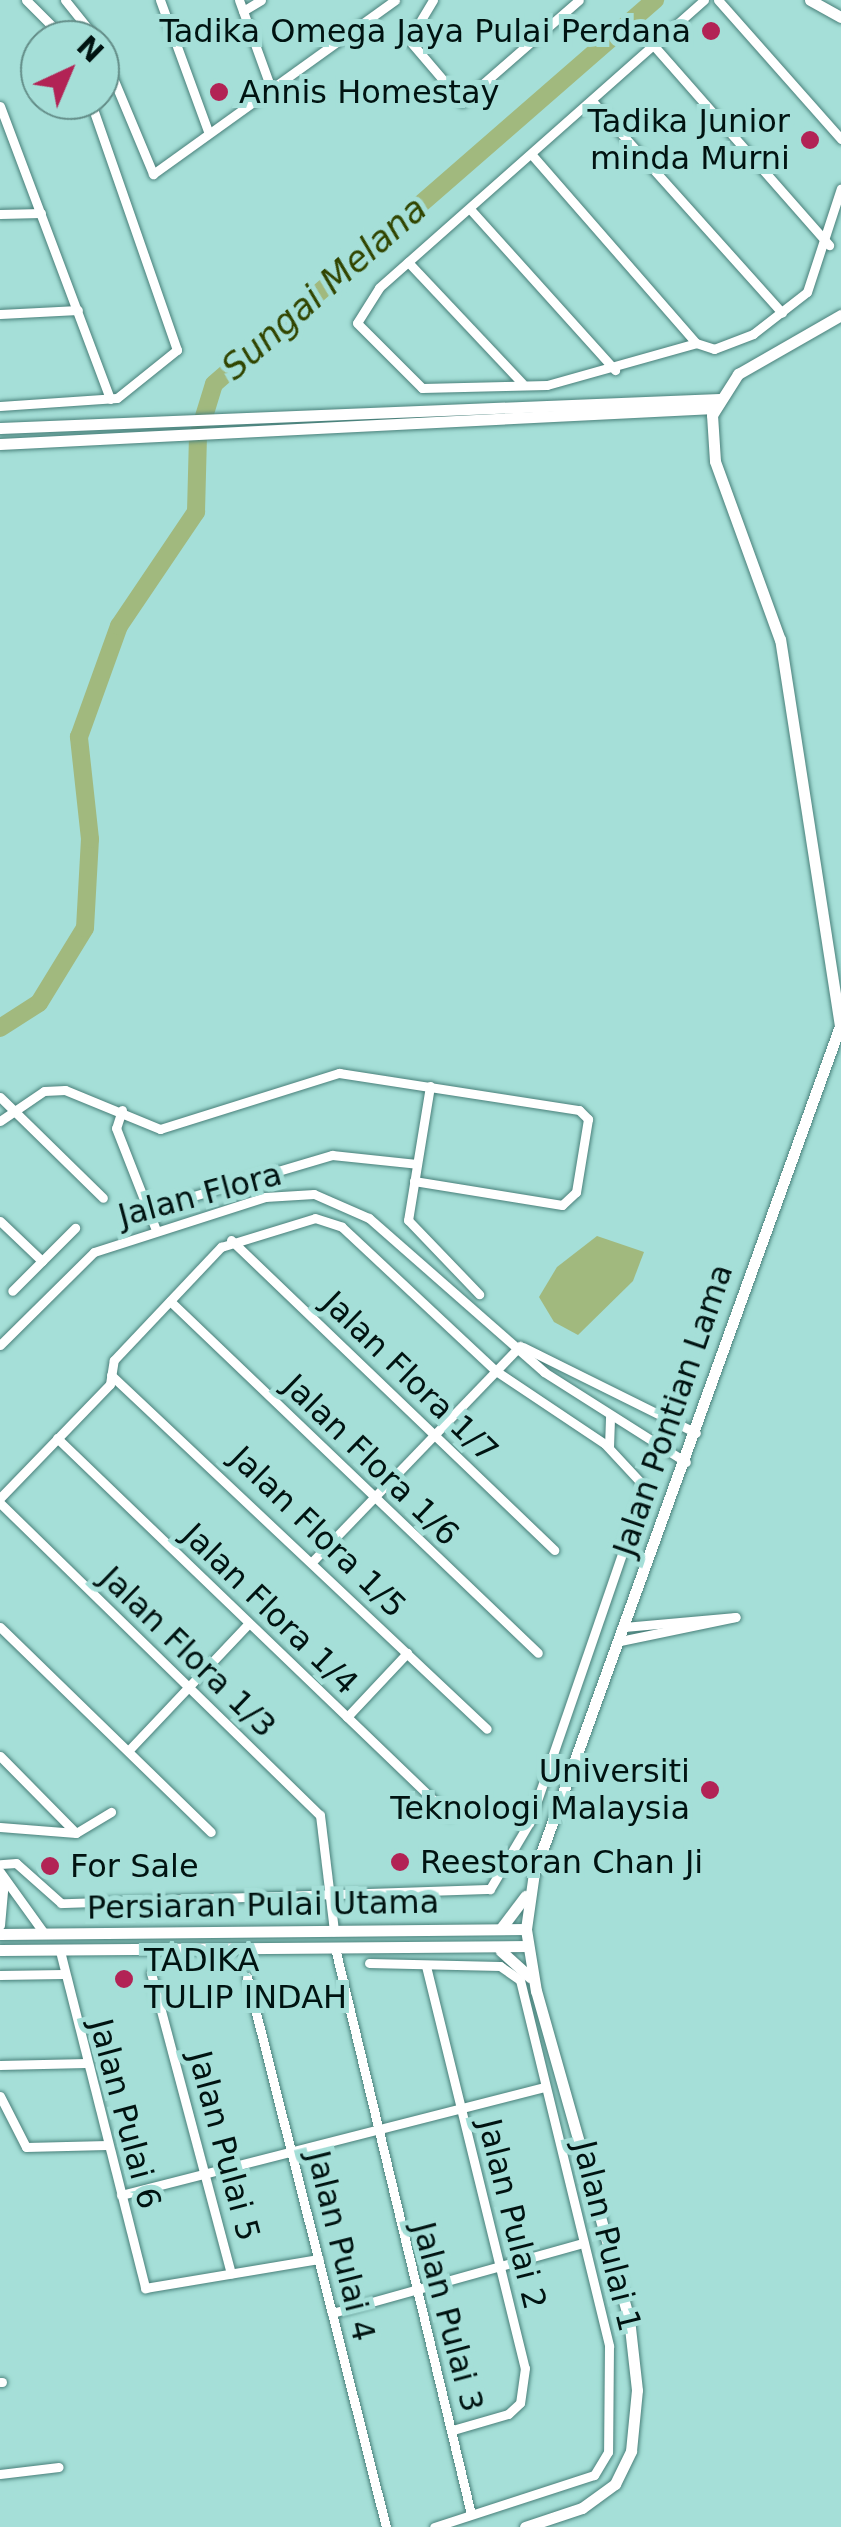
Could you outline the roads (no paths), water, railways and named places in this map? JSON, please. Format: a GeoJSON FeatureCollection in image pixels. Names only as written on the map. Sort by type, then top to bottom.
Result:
{"type":"FeatureCollection","features":[{"type":"Feature","properties":{"kind":"street"},"geometry":{"type":"LineString","coordinates":[[26,0],[46,20]]}},
{"type":"Feature","properties":{"kind":"street"},"geometry":{"type":"LineString","coordinates":[[65,0],[80,20]]}},
{"type":"Feature","properties":{"kind":"street"},"geometry":{"type":"LineString","coordinates":[[160,0],[208,131]]}},
{"type":"Feature","properties":{"kind":"street"},"geometry":{"type":"LineString","coordinates":[[238,0],[269,83]]}},
{"type":"Feature","properties":{"kind":"street"},"geometry":{"type":"LineString","coordinates":[[243,12],[261,0]]}},
{"type":"Feature","properties":{"kind":"street"},"geometry":{"type":"LineString","coordinates":[[120,95],[153,174],[269,83],[395,0]]}},
{"type":"Feature","properties":{"kind":"street"},"geometry":{"type":"LineString","coordinates":[[433,0],[410,45],[462,102],[579,0]]}},
{"type":"Feature","properties":{"kind":"street"},"geometry":{"type":"LineString","coordinates":[[696,342],[614,370],[522,383],[427,387],[412,383],[355,316],[408,262],[704,0]]}},
{"type":"Feature","properties":{"kind":"street"},"geometry":{"type":"LineString","coordinates":[[718,0],[841,139]]}},
{"type":"Feature","properties":{"kind":"street"},"geometry":{"type":"LineString","coordinates":[[810,0],[841,17]]}},
{"type":"Feature","properties":{"kind":"street"},"geometry":{"type":"LineString","coordinates":[[655,47],[829,245]]}},
{"type":"Feature","properties":{"kind":"street"},"geometry":{"type":"LineString","coordinates":[[593,102],[782,312]]}},
{"type":"Feature","properties":{"kind":"street"},"geometry":{"type":"LineString","coordinates":[[0,106],[110,400]]}},
{"type":"Feature","properties":{"kind":"street"},"geometry":{"type":"LineString","coordinates":[[0,406],[110,400],[177,350],[97,120]]}},
{"type":"Feature","properties":{"kind":"street"},"geometry":{"type":"LineString","coordinates":[[532,155],[696,342],[714,349],[738,341],[806,292],[829,245],[841,188]]}},
{"type":"Feature","properties":{"kind":"street"},"geometry":{"type":"LineString","coordinates":[[470,209],[614,370]]}},
{"type":"Feature","properties":{"kind":"street"},"geometry":{"type":"LineString","coordinates":[[0,214],[41,213]]}},
{"type":"Feature","properties":{"kind":"street"},"geometry":{"type":"LineString","coordinates":[[408,262],[522,383]]}},
{"type":"Feature","properties":{"kind":"street"},"geometry":{"type":"LineString","coordinates":[[0,314],[78,310]]}},
{"type":"Feature","properties":{"kind":"street","name":"Jalan Pontian Lama"},"geometry":{"type":"LineString","coordinates":[[525,2527],[582,2508],[615,2484],[637,2422],[629,2319],[536,1990],[526,1930],[534,1873],[697,1433],[840,1016],[780,640],[710,436],[716,404],[738,374],[841,315]]}},
{"type":"Feature","properties":{"kind":"street"},"geometry":{"type":"LineString","coordinates":[[692,405],[738,374]]}},
{"type":"Feature","properties":{"kind":"street"},"geometry":{"type":"LineString","coordinates":[[0,444],[189,433],[228,424],[716,404]]}},
{"type":"Feature","properties":{"kind":"street"},"geometry":{"type":"LineString","coordinates":[[692,405],[710,436]]}},
{"type":"Feature","properties":{"kind":"street"},"geometry":{"type":"LineString","coordinates":[[0,428],[194,419],[228,424]]}},
{"type":"Feature","properties":{"kind":"street"},"geometry":{"type":"LineString","coordinates":[[0,1121],[12,1109],[51,1089],[122,1110],[160,1129],[323,1074],[430,1086],[585,1114],[576,1192],[562,1205],[414,1181]]}},
{"type":"Feature","properties":{"kind":"street"},"geometry":{"type":"LineString","coordinates":[[430,1086],[414,1181],[412,1227],[479,1294]]}},
{"type":"Feature","properties":{"kind":"street"},"geometry":{"type":"LineString","coordinates":[[0,1097],[103,1198]]}},
{"type":"Feature","properties":{"kind":"street"},"geometry":{"type":"LineString","coordinates":[[122,1110],[116,1128],[156,1230]]}},
{"type":"Feature","properties":{"kind":"street"},"geometry":{"type":"LineString","coordinates":[[180,1200],[332,1154],[417,1164]]}},
{"type":"Feature","properties":{"kind":"street","name":"Jalan Flora"},"geometry":{"type":"LineString","coordinates":[[0,1345],[77,1264],[156,1230],[265,1197],[336,1200],[610,1415],[686,1462]]}},
{"type":"Feature","properties":{"kind":"street"},"geometry":{"type":"LineString","coordinates":[[0,1500],[112,1375],[114,1360],[232,1240],[315,1218],[342,1226],[496,1371],[610,1442],[634,1468],[645,1497],[506,1872],[480,1892],[60,1904],[16,1863],[0,1864]]}},
{"type":"Feature","properties":{"kind":"street"},"geometry":{"type":"LineString","coordinates":[[0,1221],[42,1261]]}},
{"type":"Feature","properties":{"kind":"street"},"geometry":{"type":"LineString","coordinates":[[12,1291],[75,1228]]}},
{"type":"Feature","properties":{"kind":"street","name":"Jalan Flora 1/7"},"geometry":{"type":"LineString","coordinates":[[232,1240],[554,1550]]}},
{"type":"Feature","properties":{"kind":"street","name":"Jalan Flora 1/6"},"geometry":{"type":"LineString","coordinates":[[170,1300],[538,1653]]}},
{"type":"Feature","properties":{"kind":"street"},"geometry":{"type":"LineString","coordinates":[[312,1562],[520,1346]]}},
{"type":"Feature","properties":{"kind":"street","name":"Jalan Flora"},"geometry":{"type":"LineString","coordinates":[[520,1346],[553,1354],[697,1433]]}},
{"type":"Feature","properties":{"kind":"street","name":"Jalan Flora 1/5"},"geometry":{"type":"LineString","coordinates":[[112,1375],[486,1729]]}},
{"type":"Feature","properties":{"kind":"street"},"geometry":{"type":"LineString","coordinates":[[610,1415],[610,1442]]}},
{"type":"Feature","properties":{"kind":"street"},"geometry":{"type":"LineString","coordinates":[[610,1442],[638,1432]]}},
{"type":"Feature","properties":{"kind":"street","name":"Jalan Flora 1/4"},"geometry":{"type":"LineString","coordinates":[[57,1438],[449,1815]]}},
{"type":"Feature","properties":{"kind":"street","name":"Jalan Flora 1/3"},"geometry":{"type":"LineString","coordinates":[[0,1500],[320,1815],[334,1932]]}},
{"type":"Feature","properties":{"kind":"street"},"geometry":{"type":"LineString","coordinates":[[620,1641],[736,1617],[624,1627]]}},
{"type":"Feature","properties":{"kind":"street"},"geometry":{"type":"LineString","coordinates":[[128,1751],[249,1623]]}},
{"type":"Feature","properties":{"kind":"street"},"geometry":{"type":"LineString","coordinates":[[0,1626],[211,1832]]}},
{"type":"Feature","properties":{"kind":"street"},"geometry":{"type":"LineString","coordinates":[[347,1717],[408,1653]]}},
{"type":"Feature","properties":{"kind":"street"},"geometry":{"type":"LineString","coordinates":[[0,1756],[76,1832]]}},
{"type":"Feature","properties":{"kind":"street"},"geometry":{"type":"LineString","coordinates":[[0,1827],[76,1832],[111,1812]]}},
{"type":"Feature","properties":{"kind":"street"},"geometry":{"type":"LineString","coordinates":[[488,1930],[517,1917],[534,1873]]}},
{"type":"Feature","properties":{"kind":"street"},"geometry":{"type":"LineString","coordinates":[[0,1925],[2,1874]]}},
{"type":"Feature","properties":{"kind":"street"},"geometry":{"type":"LineString","coordinates":[[2,1874],[46,1936]]}},
{"type":"Feature","properties":{"kind":"street","name":"Persiaran Pulai Utama"},"geometry":{"type":"LineString","coordinates":[[0,1934],[526,1930]]}},
{"type":"Feature","properties":{"kind":"street"},"geometry":{"type":"LineString","coordinates":[[334,1932],[334,1948]]}},
{"type":"Feature","properties":{"kind":"street","name":"Persiaran Pulai Utama"},"geometry":{"type":"LineString","coordinates":[[0,1950],[528,1946]]}},
{"type":"Feature","properties":{"kind":"street"},"geometry":{"type":"LineString","coordinates":[[482,1947],[516,1956],[536,1990]]}},
{"type":"Feature","properties":{"kind":"street","name":"Jalan Pulai 3"},"geometry":{"type":"LineString","coordinates":[[334,1948],[373,2134],[453,2430],[471,2514]]}},
{"type":"Feature","properties":{"kind":"street","name":"Jalan Pulai 6"},"geometry":{"type":"LineString","coordinates":[[60,1950],[145,2288],[231,2274]]}},
{"type":"Feature","properties":{"kind":"street"},"geometry":{"type":"LineString","coordinates":[[369,1963],[426,1966]]}},
{"type":"Feature","properties":{"kind":"street","name":"Jalan Pulai 1"},"geometry":{"type":"LineString","coordinates":[[426,1966],[514,1973],[609,2346],[608,2452],[580,2482],[471,2514]]}},
{"type":"Feature","properties":{"kind":"street","name":"Jalan Pulai 2"},"geometry":{"type":"LineString","coordinates":[[426,1966],[500,2269],[524,2387],[508,2414],[453,2430]]}},
{"type":"Feature","properties":{"kind":"street","name":"Jalan Pulai 5"},"geometry":{"type":"LineString","coordinates":[[151,1972],[231,2274]]}},
{"type":"Feature","properties":{"kind":"street"},"geometry":{"type":"LineString","coordinates":[[0,1975],[64,1974]]}},
{"type":"Feature","properties":{"kind":"street","name":"Jalan Pulai 4"},"geometry":{"type":"LineString","coordinates":[[247,1977],[386,2527]]}},
{"type":"Feature","properties":{"kind":"street"},"geometry":{"type":"LineString","coordinates":[[0,2065],[86,2063]]}},
{"type":"Feature","properties":{"kind":"street"},"geometry":{"type":"LineString","coordinates":[[121,2196],[544,2087]]}},
{"type":"Feature","properties":{"kind":"street"},"geometry":{"type":"LineString","coordinates":[[0,2096],[26,2147],[107,2145]]}},
{"type":"Feature","properties":{"kind":"street"},"geometry":{"type":"LineString","coordinates":[[332,2313],[583,2243]]}},
{"type":"Feature","properties":{"kind":"street"},"geometry":{"type":"LineString","coordinates":[[231,2274],[319,2259]]}},
{"type":"Feature","properties":{"kind":"street"},"geometry":{"type":"LineString","coordinates":[[0,2474],[58,2467]]}},
{"type":"Feature","properties":{"kind":"street"},"geometry":{"type":"LineString","coordinates":[[434,2527],[471,2514]]}},
{"type":"Feature","properties":{"kind":"waterway","name":"Sungai Melana"},"geometry":{"type":"LineString","coordinates":[[0,1028],[39,1003],[85,928],[90,839],[79,737],[119,626],[196,512],[198,436],[214,384],[655,0]]}},
{"type":"Feature","properties":{"kind":"place","name":"Tadika Omega Jaya Pulai Perdana"},"geometry":{"type":"Point","coordinates":[711,31]}},
{"type":"Feature","properties":{"kind":"place","name":"Annis Homestay"},"geometry":{"type":"Point","coordinates":[219,92]}},
{"type":"Feature","properties":{"kind":"place","name":"Tadika Junior minda Murni"},"geometry":{"type":"Point","coordinates":[810,140]}},
{"type":"Feature","properties":{"kind":"place","name":"Universiti Teknologi Malaysia"},"geometry":{"type":"Point","coordinates":[710,1790]}},
{"type":"Feature","properties":{"kind":"place","name":"Reestoran Chan Ji"},"geometry":{"type":"Point","coordinates":[400,1862]}},
{"type":"Feature","properties":{"kind":"place","name":"For Sale"},"geometry":{"type":"Point","coordinates":[50,1866]}},
{"type":"Feature","properties":{"kind":"place","name":"TADIKA TULIP INDAH"},"geometry":{"type":"Point","coordinates":[124,1979]}}]}
